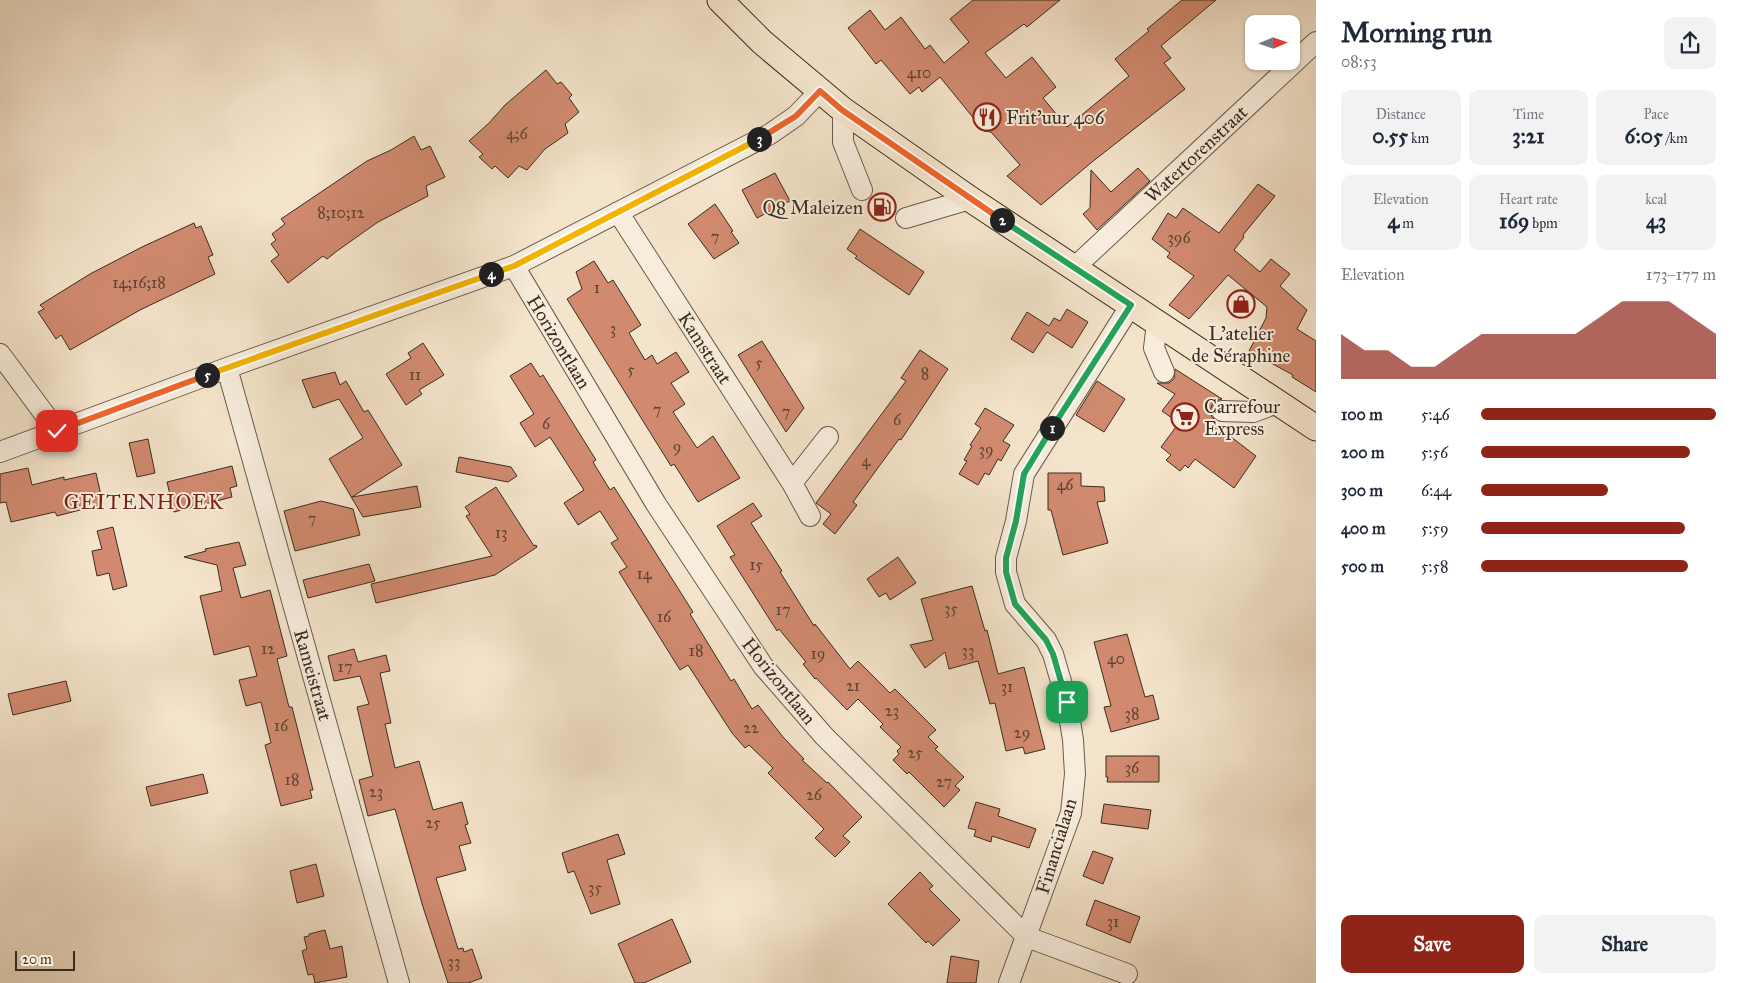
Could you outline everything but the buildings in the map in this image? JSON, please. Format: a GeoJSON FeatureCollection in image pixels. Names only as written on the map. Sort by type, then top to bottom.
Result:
{"type":"FeatureCollection","features":[{"type":"Feature","properties":{"kind":"main road"},"geometry":{"type":"LineString","coordinates":[[720,0],[762,42],[842,110],[970,199],[1280,402],[1316,428]]}},
{"type":"Feature","properties":{"kind":"street","name":"Watertorenstraat"},"geometry":{"type":"LineString","coordinates":[[1075,267],[1316,42]]}},
{"type":"Feature","properties":{"kind":"street"},"geometry":{"type":"LineString","coordinates":[[0,452],[227,368],[514,266],[770,134],[796,116],[820,91]]}},
{"type":"Feature","properties":{"kind":"street"},"geometry":{"type":"LineString","coordinates":[[842,110],[843,142],[862,190]]}},
{"type":"Feature","properties":{"kind":"street"},"geometry":{"type":"LineString","coordinates":[[906,218],[970,199]]}},
{"type":"Feature","properties":{"kind":"street","name":"Kamstraat"},"geometry":{"type":"LineString","coordinates":[[618,212],[792,484],[810,516]]}},
{"type":"Feature","properties":{"kind":"street","name":"Horizontlaan"},"geometry":{"type":"LineString","coordinates":[[514,266],[656,504],[762,666],[824,736],[1027,937],[1127,974]]}},
{"type":"Feature","properties":{"kind":"street","name":"Financialaan"},"geometry":{"type":"LineString","coordinates":[[1009,983],[1071,813],[1075,774],[1073,740],[1067,702],[1053,654],[1046,640],[1015,604],[1006,572],[1006,558],[1016,521],[1024,474],[1131,305]]}},
{"type":"Feature","properties":{"kind":"street"},"geometry":{"type":"LineString","coordinates":[[1157,323],[1154,348],[1164,372]]}},
{"type":"Feature","properties":{"kind":"street"},"geometry":{"type":"LineString","coordinates":[[0,354],[57,431]]}},
{"type":"Feature","properties":{"kind":"street","name":"Rameistraat"},"geometry":{"type":"LineString","coordinates":[[227,368],[398,983]]}},
{"type":"Feature","properties":{"kind":"street"},"geometry":{"type":"LineString","coordinates":[[1222,411],[1252,412],[1280,402]]}},
{"type":"Feature","properties":{"kind":"street"},"geometry":{"type":"LineString","coordinates":[[792,484],[828,437]]}},
{"type":"Feature","properties":{"kind":"place","name":"Frit'uur 406"},"geometry":{"type":"Point","coordinates":[987,117]}},
{"type":"Feature","properties":{"kind":"place","name":"Q8 Maleizen"},"geometry":{"type":"Point","coordinates":[882,207]}},
{"type":"Feature","properties":{"kind":"place","name":"L'atelier de Séraphine"},"geometry":{"type":"Point","coordinates":[1241,304]}},
{"type":"Feature","properties":{"kind":"place","name":"Carrefour Express"},"geometry":{"type":"Point","coordinates":[1185,417]}},
{"type":"Feature","properties":{"kind":"district","name":"GEITENHOEK"},"geometry":{"type":"Point","coordinates":[144,502]}},
{"type":"Feature","properties":{"kind":"route"},"geometry":{"type":"LineString","coordinates":[[57,431],[227,368],[514,266],[770,134],[796,116],[820,91],[842,110],[970,199],[1131,305],[1024,474],[1016,521],[1006,558],[1006,572],[1015,604],[1046,640],[1053,654],[1067,702]]}}]}
